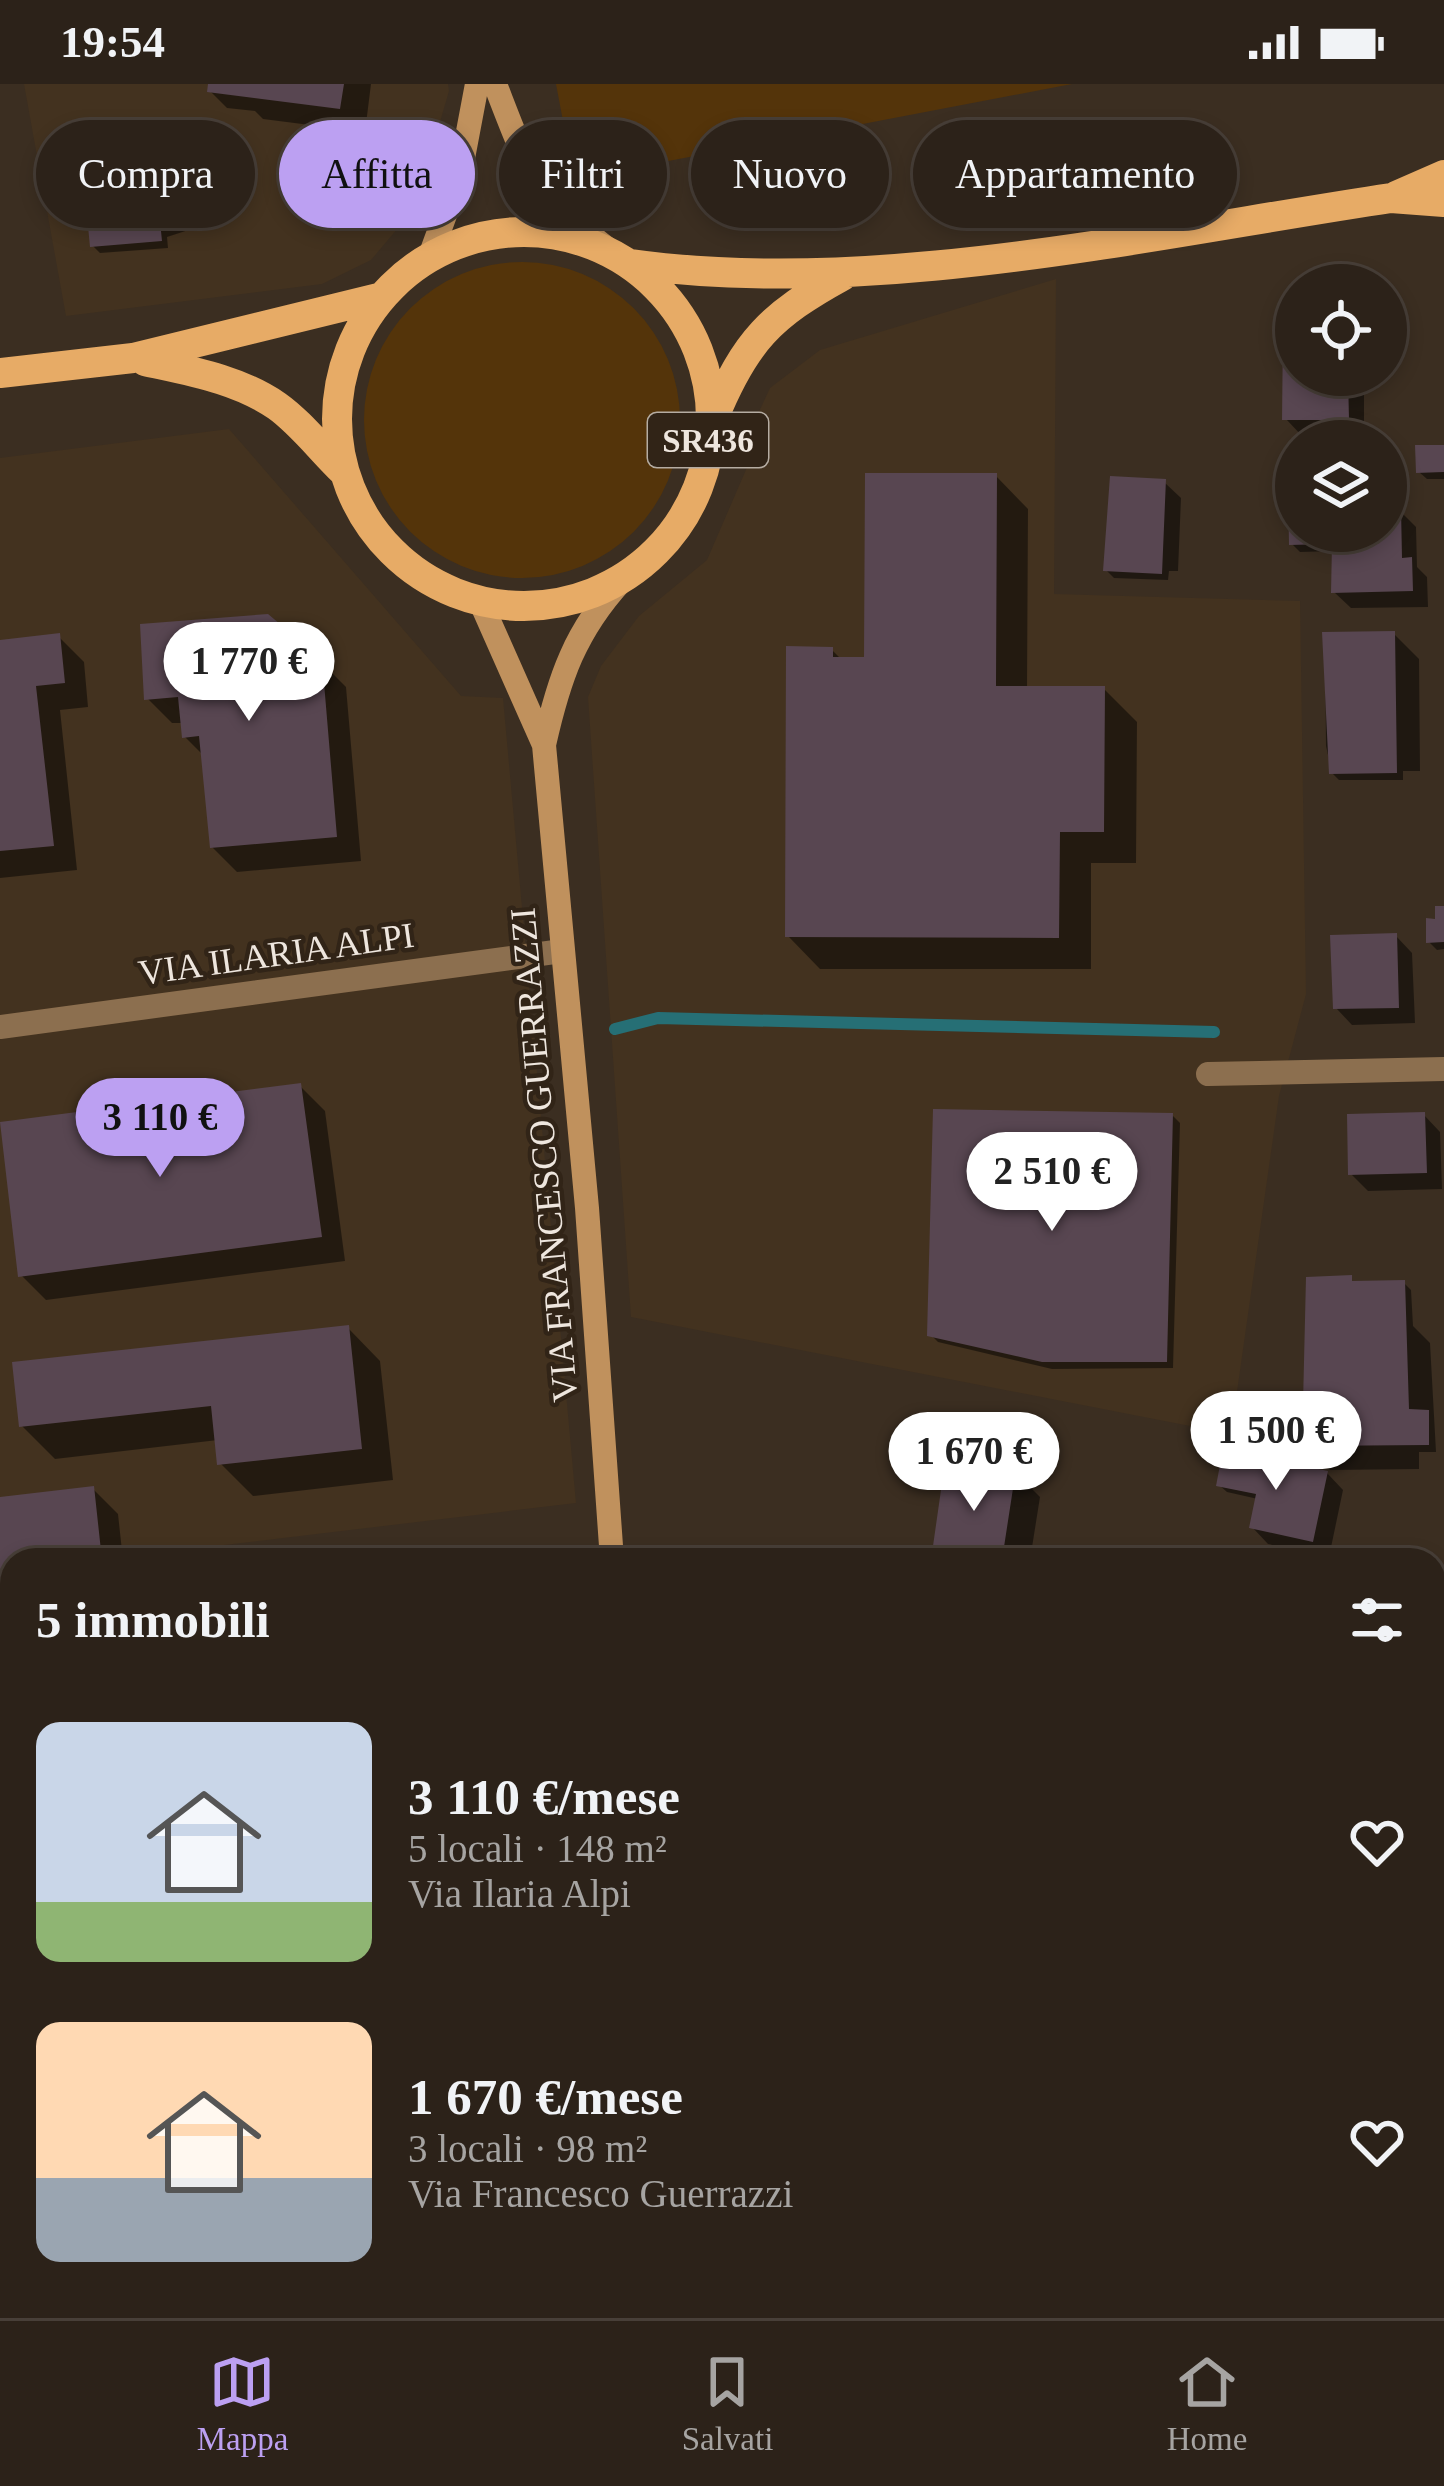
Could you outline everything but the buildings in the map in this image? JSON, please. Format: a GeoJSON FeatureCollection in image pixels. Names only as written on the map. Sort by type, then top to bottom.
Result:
{"type":"FeatureCollection","features":[{"type":"Feature","properties":{"kind":"main road"},"geometry":{"type":"LineString","coordinates":[[430,256],[460,174],[478,84]]}},
{"type":"Feature","properties":{"kind":"main road"},"geometry":{"type":"LineString","coordinates":[[495,84],[528,170],[555,209],[622,258]]}},
{"type":"Feature","properties":{"kind":"main road","name":"SR436"},"geometry":{"type":"LineString","coordinates":[[1391,198],[1444,175]]}},
{"type":"Feature","properties":{"kind":"main road","name":"SR436"},"geometry":{"type":"LineString","coordinates":[[848,273],[792,303],[756,335],[712,423],[700,484],[669,539],[622,580],[577,600],[529,608],[481,603],[428,582],[384,545],[367,523],[344,472],[337,398],[353,344],[382,297],[430,256],[502,232],[559,235],[622,258],[675,270],[848,273],[1391,198],[1444,202]]}},
{"type":"Feature","properties":{"kind":"main road","name":"SR436"},"geometry":{"type":"LineString","coordinates":[[622,258],[659,287],[699,350],[712,423]]}},
{"type":"Feature","properties":{"kind":"main road","name":"SR436"},"geometry":{"type":"LineString","coordinates":[[0,373],[133,358],[382,297]]}},
{"type":"Feature","properties":{"kind":"main road","name":"SR436"},"geometry":{"type":"LineString","coordinates":[[133,358],[219,378],[254,393],[280,408],[344,472]]}},
{"type":"Feature","properties":{"kind":"main road","name":"VIA FRANCESCO GUERRAZZI"},"geometry":{"type":"LineString","coordinates":[[611,1548],[544,745],[556,693],[586,619],[622,580]]}},
{"type":"Feature","properties":{"kind":"main road","name":"VIA FRANCESCO GUERRAZZI"},"geometry":{"type":"LineString","coordinates":[[481,603],[544,745]]}},
{"type":"Feature","properties":{"kind":"street","name":"VIA ILARIA ALPI"},"geometry":{"type":"LineString","coordinates":[[0,1027],[562,951]]}},
{"type":"Feature","properties":{"kind":"street"},"geometry":{"type":"LineString","coordinates":[[1208,1074],[1444,1069]]}},
{"type":"Feature","properties":{"kind":"shaded area"},"geometry":{"type":"Polygon","coordinates":[[[24,84],[448,84],[441,120],[279,120],[279,228],[398,228],[371,260],[322,284],[66,316],[50,228],[255,228],[255,120],[36,120],[36,150],[24,84]]]}},
{"type":"Feature","properties":{"kind":"shaded area"},"geometry":{"type":"Polygon","coordinates":[[[556,84],[1072,84],[883,120],[691,120],[691,157],[667,161],[667,120],[563,120],[556,84]]]}},
{"type":"Feature","properties":{"kind":"shaded area"},"geometry":{"type":"Polygon","coordinates":[[[522,262],[582,274],[634,308],[668,360],[680,420],[668,480],[634,532],[582,566],[522,578],[462,566],[410,532],[376,480],[364,420],[376,360],[410,308],[462,274],[522,262]]]}},
{"type":"Feature","properties":{"kind":"shaded area"},"geometry":{"type":"Polygon","coordinates":[[[1056,279],[1054,594],[1300,601],[1306,994],[1279,1096],[1231,1434],[631,1317],[588,697],[601,666],[639,616],[707,560],[755,449],[757,416],[770,388],[820,350],[1056,279]]]}},
{"type":"Feature","properties":{"kind":"shaded area"},"geometry":{"type":"Polygon","coordinates":[[[229,429],[461,696],[503,698],[576,1503],[199,1548],[0,1548],[0,458],[229,429]]]}},
{"type":"Feature","properties":{"kind":"waterway"},"geometry":{"type":"LineString","coordinates":[[615,1029],[658,1018],[1214,1032]]}}]}
